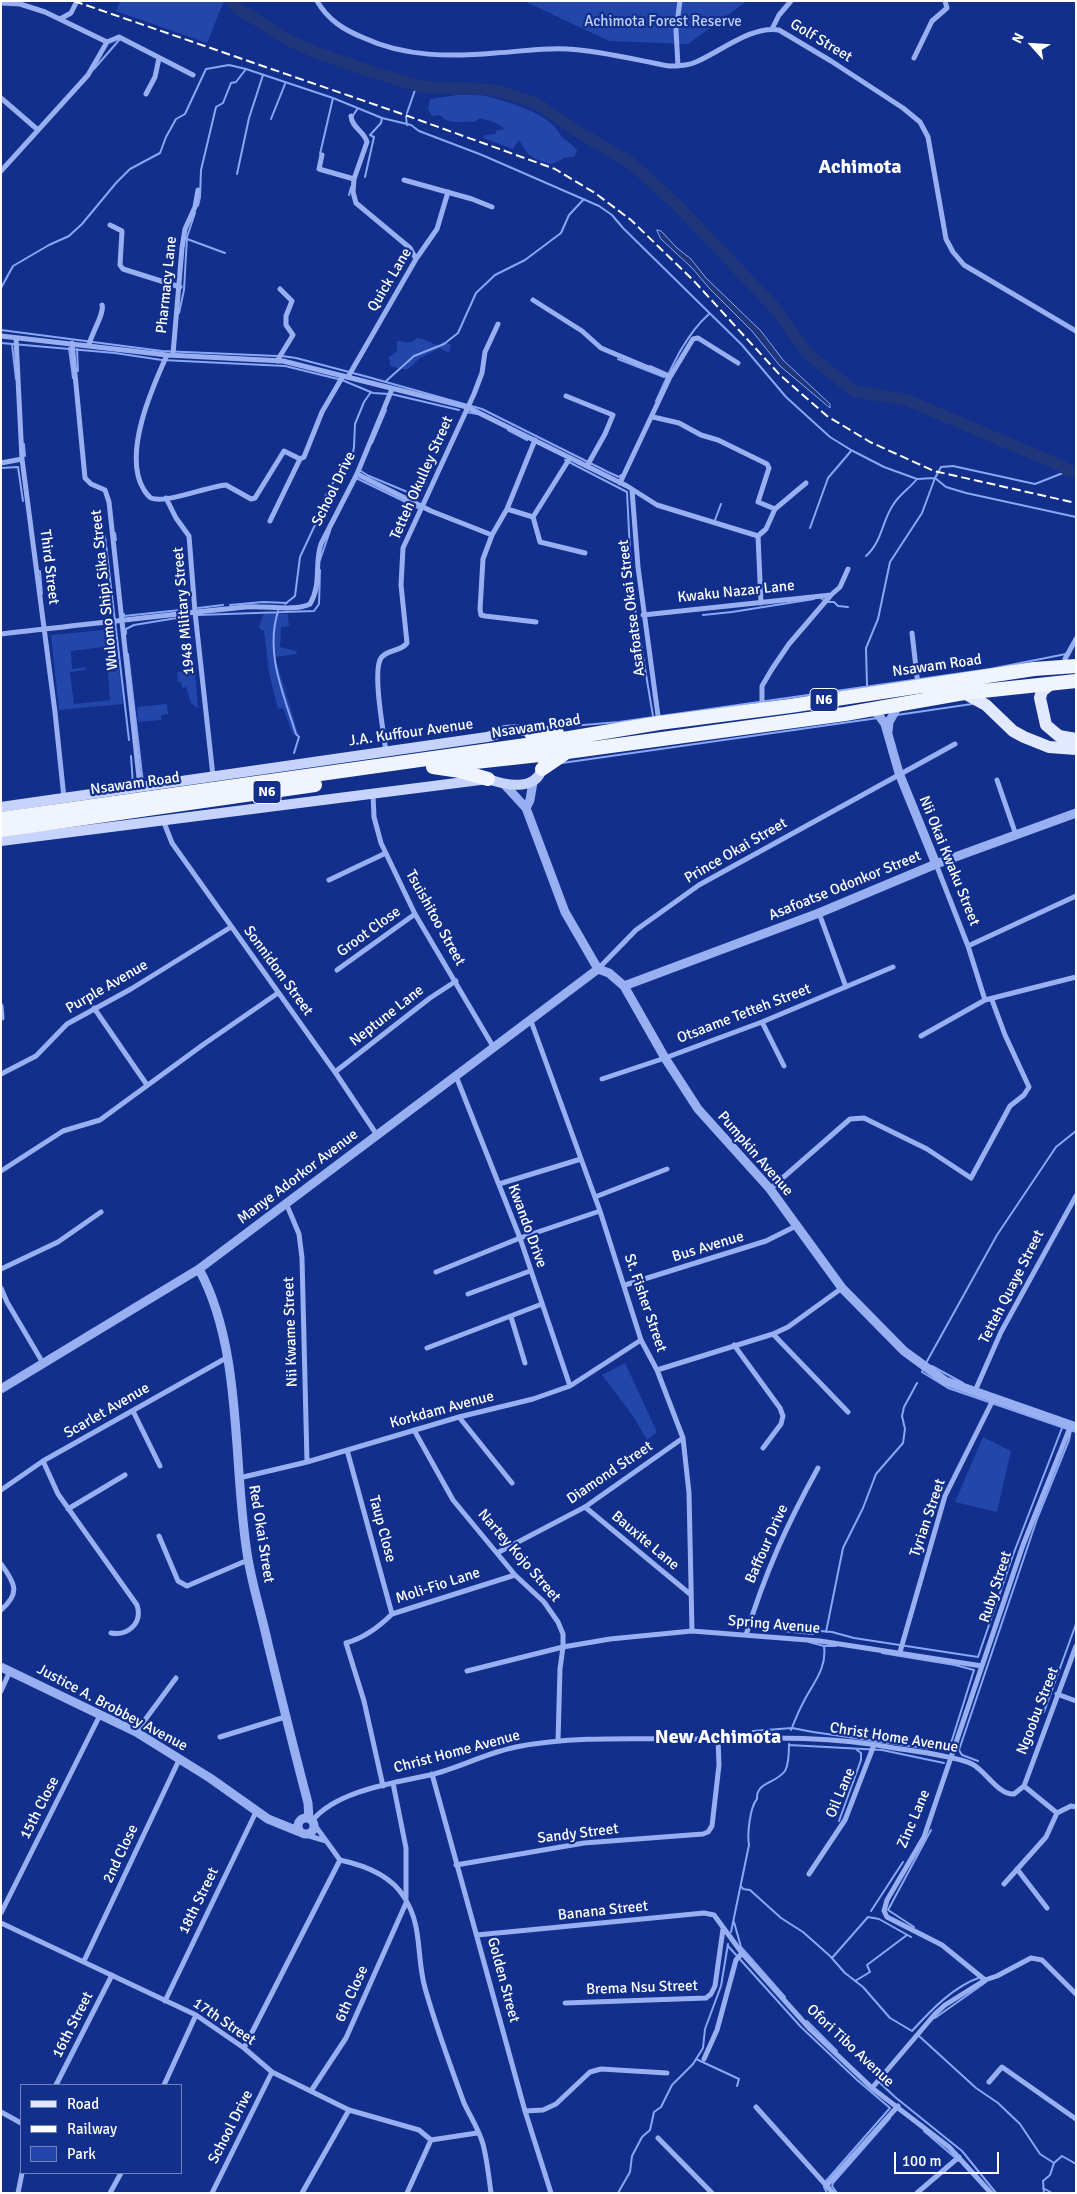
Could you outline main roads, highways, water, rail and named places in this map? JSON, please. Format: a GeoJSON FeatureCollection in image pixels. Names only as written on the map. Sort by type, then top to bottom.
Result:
{"type":"FeatureCollection","features":[{"type":"Feature","properties":{"kind":"highway","name":"Nsawam Road"},"geometry":{"type":"LineString","coordinates":[[1,830],[432,767],[543,749],[613,731],[659,723],[762,708],[790,706],[918,685],[1034,669],[1072,660]]}},
{"type":"Feature","properties":{"kind":"highway","name":"Nsawam Road"},"geometry":{"type":"LineString","coordinates":[[1,819],[543,749],[567,752],[898,706],[964,693],[1052,682],[1076,681]]}},
{"type":"Feature","properties":{"kind":"highway"},"geometry":{"type":"LineString","coordinates":[[531,733],[552,734],[593,730],[613,731]]}},
{"type":"Feature","properties":{"kind":"highway"},"geometry":{"type":"LineString","coordinates":[[542,769],[567,752]]}},
{"type":"Feature","properties":{"kind":"highway"},"geometry":{"type":"LineString","coordinates":[[432,767],[460,771],[488,779]]}},
{"type":"Feature","properties":{"kind":"main road"},"geometry":{"type":"LineString","coordinates":[[1052,682],[1042,691],[1040,698],[1046,726],[1059,736],[1076,739]]}},
{"type":"Feature","properties":{"kind":"main road"},"geometry":{"type":"LineString","coordinates":[[964,693],[986,705],[1013,731],[1024,737],[1049,747],[1076,749]]}},
{"type":"Feature","properties":{"kind":"main road","name":"J.A. Kuffour Avenue"},"geometry":{"type":"LineString","coordinates":[[1,807],[487,737],[517,729],[531,733]]}},
{"type":"Feature","properties":{"kind":"main road"},"geometry":{"type":"LineString","coordinates":[[1,841],[488,779],[518,786],[533,782],[542,769],[543,749],[531,733]]}},
{"type":"Feature","properties":{"kind":"waterway"},"geometry":{"type":"LineString","coordinates":[[232,1],[237,8],[290,41],[320,54],[372,72],[423,87],[495,90],[536,103],[580,133],[631,163],[678,206],[774,307],[808,354],[854,391],[907,400],[1062,466],[1068,471],[1076,472]]}},
{"type":"Feature","properties":{"kind":"waterway"},"geometry":{"type":"LineString","coordinates":[[94,69],[120,39]]}},
{"type":"Feature","properties":{"kind":"waterway"},"geometry":{"type":"LineString","coordinates":[[1,288],[13,266],[49,245],[69,236],[82,224],[130,169],[160,153],[176,119],[185,114],[206,69],[229,65],[333,98],[382,118],[411,125],[419,131],[482,155],[599,206],[612,215],[742,345],[786,397],[830,437],[884,467],[917,479],[935,478],[941,467],[953,466],[1035,484],[1068,471]]}},
{"type":"Feature","properties":{"kind":"waterway"},"geometry":{"type":"LineString","coordinates":[[198,206],[201,170],[216,107],[223,103],[231,83],[236,82],[246,69]]}},
{"type":"Feature","properties":{"kind":"waterway"},"geometry":{"type":"LineString","coordinates":[[237,174],[249,118],[263,75]]}},
{"type":"Feature","properties":{"kind":"waterway"},"geometry":{"type":"LineString","coordinates":[[271,119],[285,84]]}},
{"type":"Feature","properties":{"kind":"waterway"},"geometry":{"type":"LineString","coordinates":[[407,113],[415,90],[423,87]]}},
{"type":"Feature","properties":{"kind":"waterway"},"geometry":{"type":"LineString","coordinates":[[320,154],[333,98]]}},
{"type":"Feature","properties":{"kind":"waterway"},"geometry":{"type":"LineString","coordinates":[[352,117],[358,108]]}},
{"type":"Feature","properties":{"kind":"waterway"},"geometry":{"type":"LineString","coordinates":[[406,117],[407,125]]}},
{"type":"Feature","properties":{"kind":"waterway"},"geometry":{"type":"LineString","coordinates":[[365,177],[374,137],[370,135],[381,123],[382,118]]}},
{"type":"Feature","properties":{"kind":"waterway"},"geometry":{"type":"LineString","coordinates":[[349,195],[351,187]]}},
{"type":"Feature","properties":{"kind":"waterway"},"geometry":{"type":"LineString","coordinates":[[385,382],[414,356],[444,344],[458,333],[476,293],[495,275],[525,260],[561,233],[569,215],[584,199]]}},
{"type":"Feature","properties":{"kind":"waterway"},"geometry":{"type":"LineString","coordinates":[[179,313],[184,290],[187,237],[195,213]]}},
{"type":"Feature","properties":{"kind":"waterway"},"geometry":{"type":"LineString","coordinates":[[187,239],[225,253]]}},
{"type":"Feature","properties":{"kind":"waterway"},"geometry":{"type":"LineString","coordinates":[[656,401],[685,343],[709,314]]}},
{"type":"Feature","properties":{"kind":"waterway"},"geometry":{"type":"LineString","coordinates":[[1,330],[162,351],[277,356]]}},
{"type":"Feature","properties":{"kind":"waterway"},"geometry":{"type":"LineString","coordinates":[[1,343],[115,353],[162,360],[285,366],[342,380],[373,393],[389,394]]}},
{"type":"Feature","properties":{"kind":"waterway"},"geometry":{"type":"LineString","coordinates":[[12,344],[16,379]]}},
{"type":"Feature","properties":{"kind":"waterway"},"geometry":{"type":"LineString","coordinates":[[69,348],[73,378]]}},
{"type":"Feature","properties":{"kind":"waterway"},"geometry":{"type":"LineString","coordinates":[[77,349],[78,371]]}},
{"type":"Feature","properties":{"kind":"waterway"},"geometry":{"type":"LineString","coordinates":[[282,356],[368,377],[482,409],[608,472],[619,477],[621,475]]}},
{"type":"Feature","properties":{"kind":"waterway"},"geometry":{"type":"LineString","coordinates":[[618,359],[664,377]]}},
{"type":"Feature","properties":{"kind":"waterway"},"geometry":{"type":"LineString","coordinates":[[650,366],[668,374]]}},
{"type":"Feature","properties":{"kind":"waterway"},"geometry":{"type":"LineString","coordinates":[[285,604],[295,596],[300,557],[319,520],[325,497],[333,483],[351,463],[355,424],[364,402],[371,392]]}},
{"type":"Feature","properties":{"kind":"waterway"},"geometry":{"type":"LineString","coordinates":[[391,394],[459,410]]}},
{"type":"Feature","properties":{"kind":"waterway"},"geometry":{"type":"LineString","coordinates":[[372,443],[386,410]]}},
{"type":"Feature","properties":{"kind":"waterway"},"geometry":{"type":"LineString","coordinates":[[467,412],[477,414]]}},
{"type":"Feature","properties":{"kind":"waterway"},"geometry":{"type":"LineString","coordinates":[[508,430],[527,440]]}},
{"type":"Feature","properties":{"kind":"waterway"},"geometry":{"type":"LineString","coordinates":[[24,444],[25,456]]}},
{"type":"Feature","properties":{"kind":"waterway"},"geometry":{"type":"LineString","coordinates":[[810,528],[828,478],[851,451]]}},
{"type":"Feature","properties":{"kind":"waterway"},"geometry":{"type":"LineString","coordinates":[[565,460],[627,492],[632,591],[653,716]]}},
{"type":"Feature","properties":{"kind":"waterway"},"geometry":{"type":"LineString","coordinates":[[1,468],[18,467],[23,501]]}},
{"type":"Feature","properties":{"kind":"waterway"},"geometry":{"type":"LineString","coordinates":[[359,470],[417,496],[426,483]]}},
{"type":"Feature","properties":{"kind":"waterway"},"geometry":{"type":"LineString","coordinates":[[356,478],[418,508]]}},
{"type":"Feature","properties":{"kind":"waterway"},"geometry":{"type":"LineString","coordinates":[[867,685],[866,648],[878,619],[890,562],[922,513],[935,478],[946,487],[966,493],[1076,517]]}},
{"type":"Feature","properties":{"kind":"waterway"},"geometry":{"type":"LineString","coordinates":[[866,556],[879,538],[889,511],[898,498],[917,479]]}},
{"type":"Feature","properties":{"kind":"waterway"},"geometry":{"type":"LineString","coordinates":[[715,520],[721,504]]}},
{"type":"Feature","properties":{"kind":"waterway"},"geometry":{"type":"LineString","coordinates":[[320,560],[330,531]]}},
{"type":"Feature","properties":{"kind":"waterway"},"geometry":{"type":"LineString","coordinates":[[115,533],[116,540]]}},
{"type":"Feature","properties":{"kind":"waterway"},"geometry":{"type":"LineString","coordinates":[[105,536],[129,740]]}},
{"type":"Feature","properties":{"kind":"waterway"},"geometry":{"type":"LineString","coordinates":[[198,615],[314,611],[319,604],[320,570]]}},
{"type":"Feature","properties":{"kind":"waterway"},"geometry":{"type":"LineString","coordinates":[[40,571],[42,594]]}},
{"type":"Feature","properties":{"kind":"waterway"},"geometry":{"type":"LineString","coordinates":[[821,598],[826,602],[834,602],[838,606],[848,607]]}},
{"type":"Feature","properties":{"kind":"waterway"},"geometry":{"type":"LineString","coordinates":[[703,615],[814,599]]}},
{"type":"Feature","properties":{"kind":"waterway"},"geometry":{"type":"LineString","coordinates":[[230,605],[263,602],[287,603]]}},
{"type":"Feature","properties":{"kind":"waterway"},"geometry":{"type":"LineString","coordinates":[[198,608],[223,605]]}},
{"type":"Feature","properties":{"kind":"waterway"},"geometry":{"type":"LineString","coordinates":[[124,614],[124,616],[189,609]]}},
{"type":"Feature","properties":{"kind":"waterway"},"geometry":{"type":"LineString","coordinates":[[278,611],[274,642],[275,658],[281,688],[296,734],[299,737],[294,753]]}},
{"type":"Feature","properties":{"kind":"waterway"},"geometry":{"type":"LineString","coordinates":[[126,634],[126,629],[134,625],[189,616]]}},
{"type":"Feature","properties":{"kind":"waterway"},"geometry":{"type":"LineString","coordinates":[[128,654],[143,783]]}},
{"type":"Feature","properties":{"kind":"waterway"},"geometry":{"type":"LineString","coordinates":[[559,727],[619,722],[990,669],[1066,654]]}},
{"type":"Feature","properties":{"kind":"waterway"},"geometry":{"type":"LineString","coordinates":[[897,715],[972,704]]}},
{"type":"Feature","properties":{"kind":"waterway"},"geometry":{"type":"LineString","coordinates":[[562,763],[878,718]]}},
{"type":"Feature","properties":{"kind":"waterway"},"geometry":{"type":"LineString","coordinates":[[498,729],[504,726],[520,725]]}},
{"type":"Feature","properties":{"kind":"waterway"},"geometry":{"type":"LineString","coordinates":[[131,756],[133,785]]}},
{"type":"Feature","properties":{"kind":"waterway"},"geometry":{"type":"LineString","coordinates":[[926,1363],[997,1235],[1056,1147],[1076,1131]]}},
{"type":"Feature","properties":{"kind":"waterway"},"geometry":{"type":"LineString","coordinates":[[932,1366],[963,1383]]}},
{"type":"Feature","properties":{"kind":"waterway"},"geometry":{"type":"LineString","coordinates":[[923,1369],[922,1372],[948,1388],[1076,1432]]}},
{"type":"Feature","properties":{"kind":"waterway"},"geometry":{"type":"LineString","coordinates":[[826,1632],[843,1548],[863,1508],[876,1474],[903,1443],[905,1429],[902,1416],[904,1407],[917,1383]]}},
{"type":"Feature","properties":{"kind":"waterway"},"geometry":{"type":"LineString","coordinates":[[784,1631],[812,1634],[821,1631],[832,1632],[854,1638],[978,1657],[1013,1555],[1062,1428]]}},
{"type":"Feature","properties":{"kind":"waterway"},"geometry":{"type":"LineString","coordinates":[[978,1761],[962,1755],[959,1750],[1037,1519],[1069,1440],[1071,1430]]}},
{"type":"Feature","properties":{"kind":"waterway"},"geometry":{"type":"LineString","coordinates":[[1044,1712],[1076,1624]]}},
{"type":"Feature","properties":{"kind":"waterway"},"geometry":{"type":"LineString","coordinates":[[809,1642],[824,1646],[836,1646]]}},
{"type":"Feature","properties":{"kind":"waterway"},"geometry":{"type":"LineString","coordinates":[[791,1730],[800,1708],[822,1668],[824,1646]]}},
{"type":"Feature","properties":{"kind":"waterway"},"geometry":{"type":"LineString","coordinates":[[753,1731],[792,1728],[931,1749],[945,1749],[952,1740],[974,1670],[882,1653]]}},
{"type":"Feature","properties":{"kind":"waterway"},"geometry":{"type":"LineString","coordinates":[[731,1932],[749,1845],[751,1814],[760,1789],[785,1771],[788,1761],[789,1744]]}},
{"type":"Feature","properties":{"kind":"waterway"},"geometry":{"type":"LineString","coordinates":[[789,1745],[882,1750],[944,1763]]}},
{"type":"Feature","properties":{"kind":"waterway"},"geometry":{"type":"LineString","coordinates":[[839,1821],[861,1760],[861,1753],[857,1750]]}},
{"type":"Feature","properties":{"kind":"waterway"},"geometry":{"type":"LineString","coordinates":[[914,1927],[888,1910],[931,1830]]}},
{"type":"Feature","properties":{"kind":"waterway"},"geometry":{"type":"LineString","coordinates":[[871,1911],[903,1862]]}},
{"type":"Feature","properties":{"kind":"waterway"},"geometry":{"type":"LineString","coordinates":[[741,1886],[743,1889],[750,1890],[781,1918],[803,1932],[830,1956],[845,1973],[863,1987],[890,2018],[912,2031],[953,1992],[981,1977]]}},
{"type":"Feature","properties":{"kind":"waterway"},"geometry":{"type":"LineString","coordinates":[[832,1958],[868,1917],[879,1919],[911,1937]]}},
{"type":"Feature","properties":{"kind":"waterway"},"geometry":{"type":"LineString","coordinates":[[734,1922],[741,1947],[785,1997]]}},
{"type":"Feature","properties":{"kind":"waterway"},"geometry":{"type":"LineString","coordinates":[[855,1981],[870,1972],[867,1965],[907,1935]]}},
{"type":"Feature","properties":{"kind":"waterway"},"geometry":{"type":"LineString","coordinates":[[618,2193],[630,2172],[632,2156],[642,2137],[650,2130],[654,2112],[661,2107],[672,2085],[693,2064],[703,2048],[705,2029],[721,1986],[728,1944]]}},
{"type":"Feature","properties":{"kind":"waterway"},"geometry":{"type":"LineString","coordinates":[[728,1946],[801,2027],[890,2108],[826,2181],[824,2187],[827,2193]]}},
{"type":"Feature","properties":{"kind":"waterway"},"geometry":{"type":"LineString","coordinates":[[935,2018],[986,1982]]}},
{"type":"Feature","properties":{"kind":"waterway"},"geometry":{"type":"LineString","coordinates":[[807,2021],[837,2051]]}},
{"type":"Feature","properties":{"kind":"waterway"},"geometry":{"type":"LineString","coordinates":[[919,2036],[976,2088],[998,2103],[1020,2124],[1040,2154],[1054,2163],[1050,2175],[1043,2181],[1044,2193]]}},
{"type":"Feature","properties":{"kind":"waterway"},"geometry":{"type":"LineString","coordinates":[[696,2059],[739,2079],[737,2086]]}},
{"type":"Feature","properties":{"kind":"waterway"},"geometry":{"type":"LineString","coordinates":[[879,2082],[962,2151],[996,2193]]}},
{"type":"Feature","properties":{"kind":"waterway"},"geometry":{"type":"LineString","coordinates":[[837,2193],[832,2186],[833,2183],[890,2118]]}},
{"type":"Feature","properties":{"kind":"waterway"},"geometry":{"type":"LineString","coordinates":[[924,2131],[959,2161]]}},
{"type":"Feature","properties":{"kind":"waterway"},"geometry":{"type":"LineString","coordinates":[[1054,2163],[1062,2156],[1076,2164]]}},
{"type":"Feature","properties":{"kind":"waterway"},"geometry":{"type":"LineString","coordinates":[[1043,2188],[1052,2193]]}},
{"type":"Feature","properties":{"kind":"railway"},"geometry":{"type":"LineString","coordinates":[[74,1],[405,115],[555,169],[595,193],[631,220],[694,281],[780,375],[827,416],[870,442],[934,471],[1076,503]]}},
{"type":"Feature","properties":{"kind":"district","name":"Achimota"},"geometry":{"type":"Point","coordinates":[860,168]}},
{"type":"Feature","properties":{"kind":"district","name":"New Achimota"},"geometry":{"type":"Point","coordinates":[718,1738]}},
{"type":"Feature","properties":{"kind":"park label","name":"Achimota Forest Reserve"},"geometry":{"type":"Point","coordinates":[663,22]}}]}
